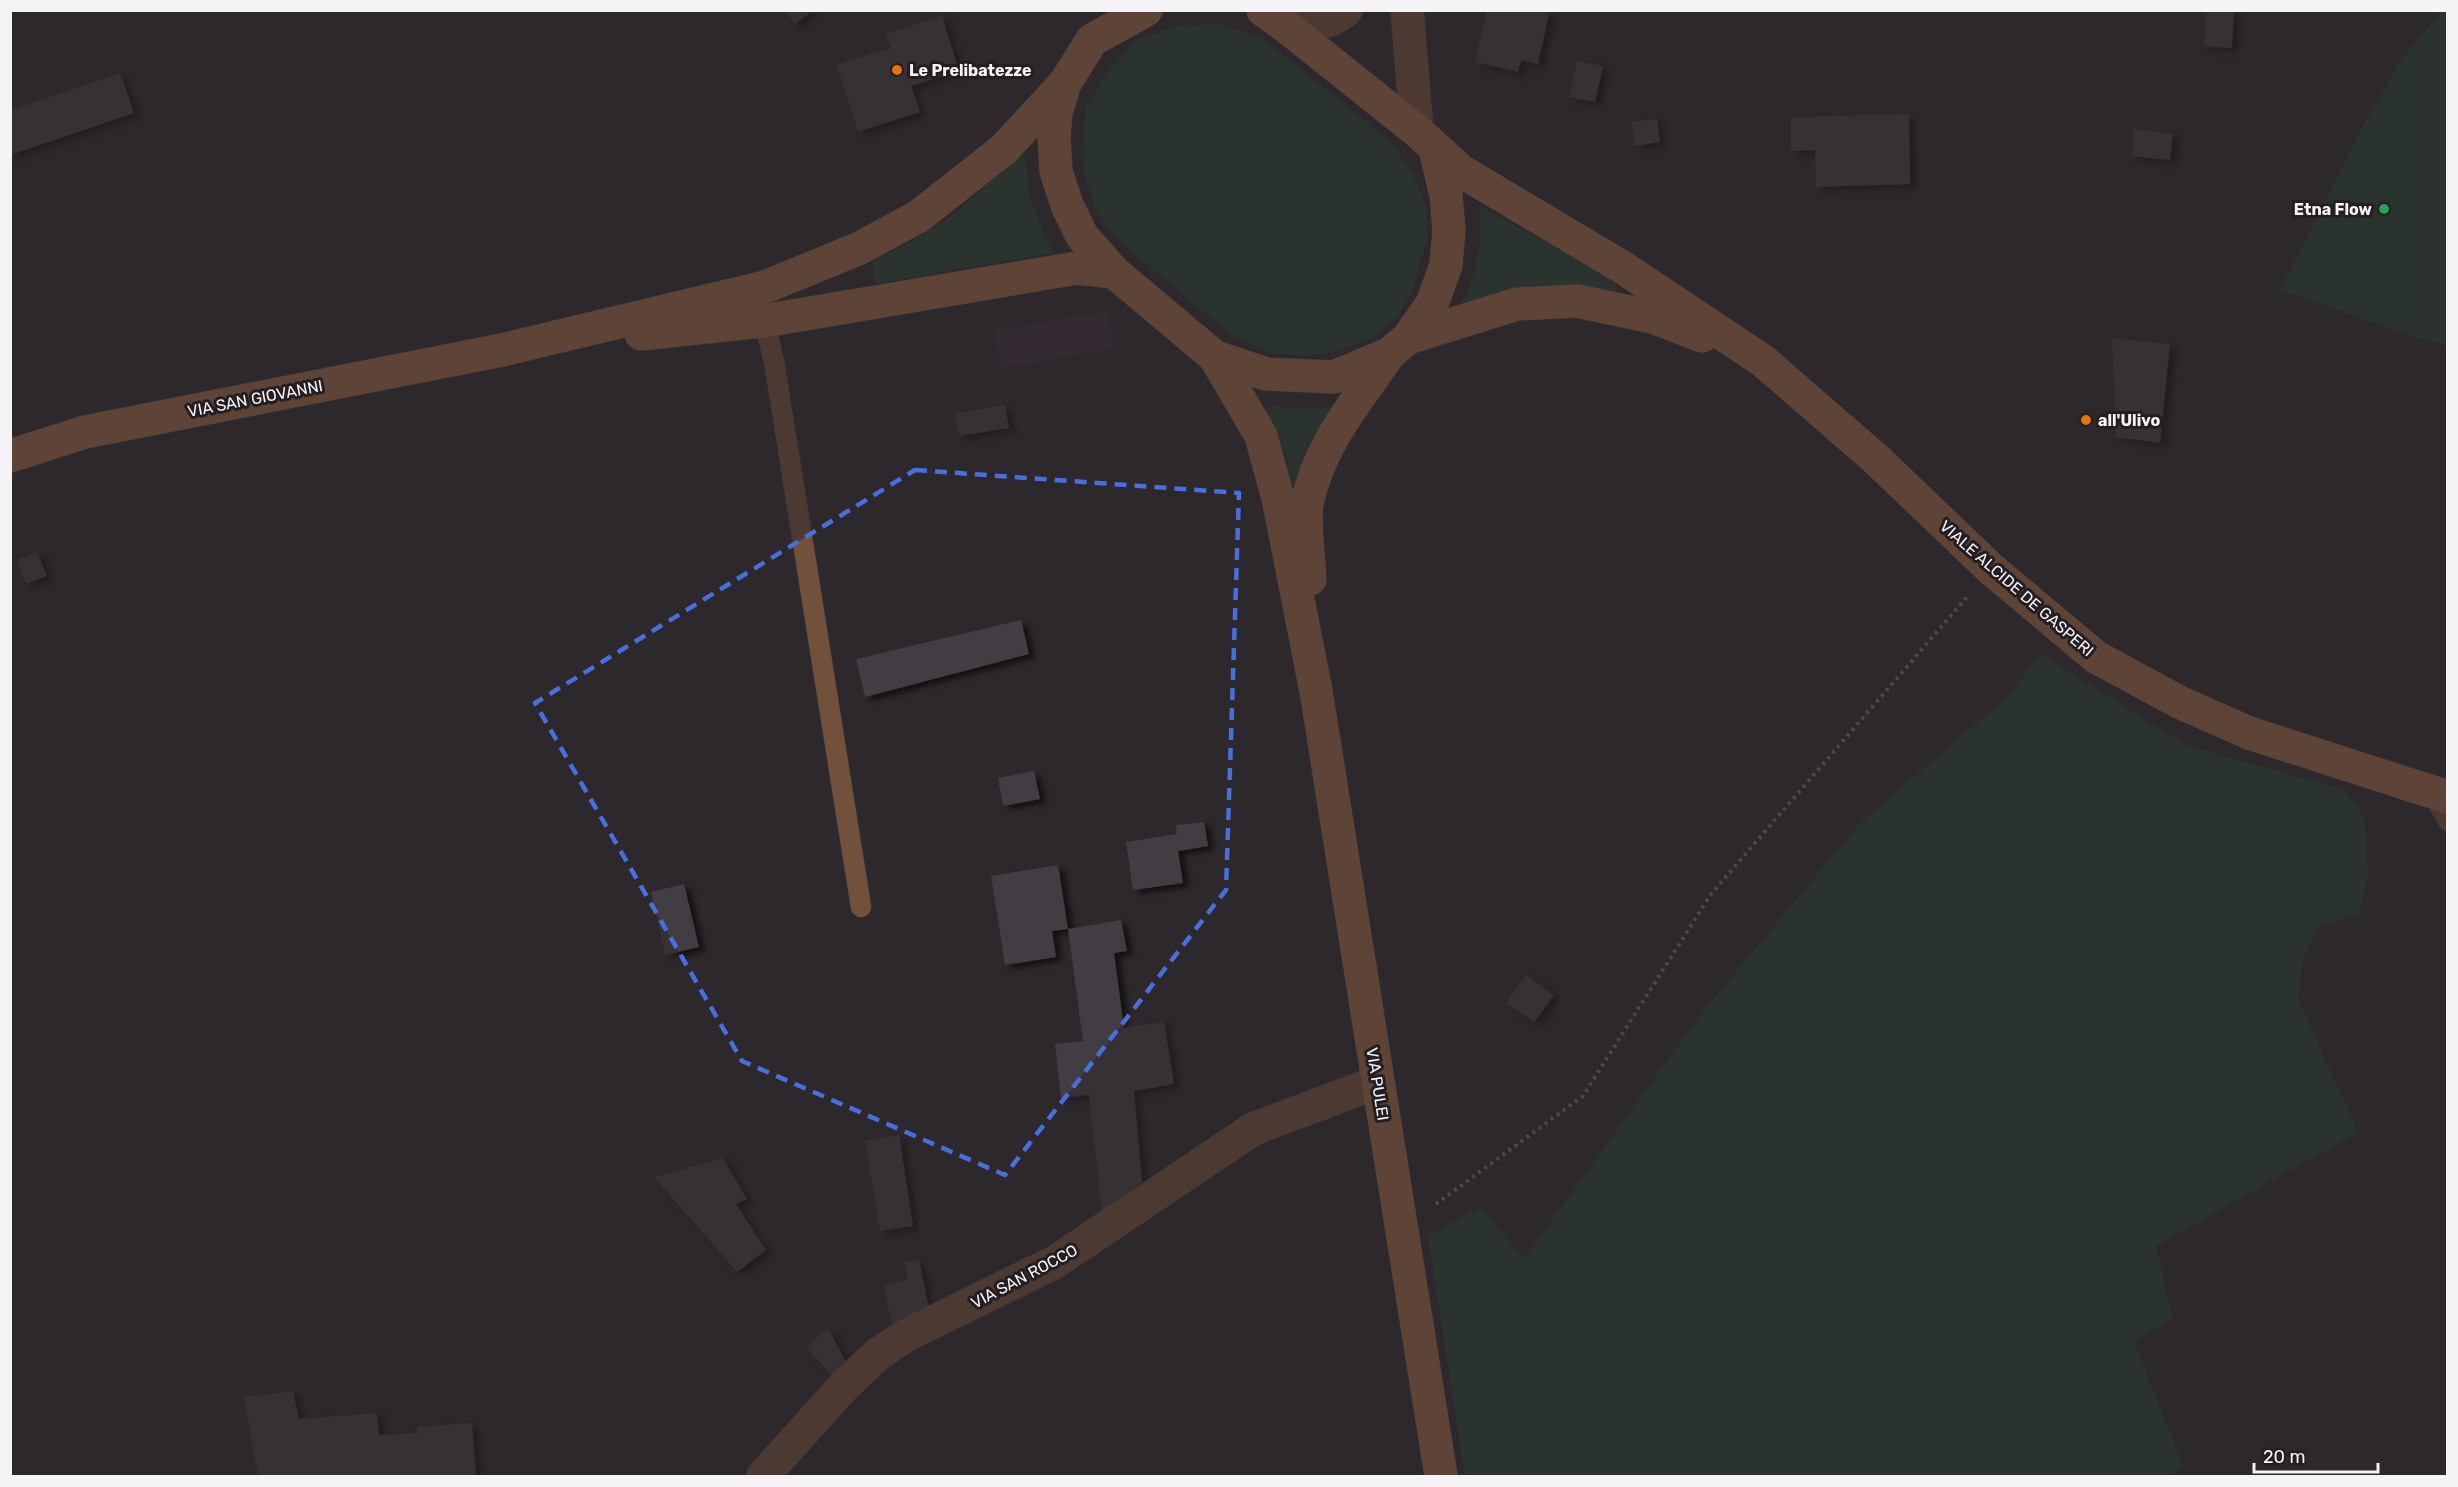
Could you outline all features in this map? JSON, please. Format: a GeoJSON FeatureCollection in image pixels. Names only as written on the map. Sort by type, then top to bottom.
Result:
{"type":"FeatureCollection","features":[{"type":"Feature","properties":{"kind":"main road"},"geometry":{"type":"LineString","coordinates":[[1146,10],[1097,25],[1065,83],[1056,113],[1054,136],[1056,171],[1067,206],[1082,236],[1114,272],[1215,357],[1261,436],[1278,498],[1316,691]]}},
{"type":"Feature","properties":{"kind":"main road"},"geometry":{"type":"LineString","coordinates":[[1276,19],[1461,171],[1622,267],[1763,361]]}},
{"type":"Feature","properties":{"kind":"main road"},"geometry":{"type":"LineString","coordinates":[[502,350],[765,287],[860,248],[919,216],[966,180],[1004,149],[1065,83]]}},
{"type":"Feature","properties":{"kind":"main road"},"geometry":{"type":"LineString","coordinates":[[1316,691],[1307,506],[1321,460],[1339,423],[1432,304],[1446,265],[1449,230],[1446,195],[1426,140]]}},
{"type":"Feature","properties":{"kind":"main road"},"geometry":{"type":"LineString","coordinates":[[502,350],[764,321],[1077,268],[1114,272]]}},
{"type":"Feature","properties":{"kind":"main road"},"geometry":{"type":"LineString","coordinates":[[1215,357],[1266,374],[1334,377],[1399,346],[1517,304],[1577,301],[1653,317],[1763,361]]}},
{"type":"Feature","properties":{"kind":"main road","name":"VIA SAN GIOVANNI"},"geometry":{"type":"LineString","coordinates":[[10,456],[85,432],[502,350]]}},
{"type":"Feature","properties":{"kind":"main road","name":"VIALE ALCIDE DE GASPERI"},"geometry":{"type":"LineString","coordinates":[[1763,361],[1875,459],[1992,569],[2096,657],[2179,702],[2249,734],[2439,794]]}},
{"type":"Feature","properties":{"kind":"main road","name":"VIA PULEI"},"geometry":{"type":"LineString","coordinates":[[1316,691],[1441,1476]]}},
{"type":"Feature","properties":{"kind":"street"},"geometry":{"type":"LineString","coordinates":[[1276,19],[1320,23],[1341,15],[1346,10]]}},
{"type":"Feature","properties":{"kind":"street"},"geometry":{"type":"LineString","coordinates":[[1407,10],[1426,140]]}},
{"type":"Feature","properties":{"kind":"street","name":"VIA SAN ROCCO"},"geometry":{"type":"LineString","coordinates":[[763,1476],[844,1386],[878,1354],[907,1335],[1055,1262],[1253,1129],[1378,1082]]}},
{"type":"Feature","properties":{"kind":"lane"},"geometry":{"type":"LineString","coordinates":[[764,321],[774,361],[861,907]]}},
{"type":"Feature","properties":{"kind":"lane"},"geometry":{"type":"LineString","coordinates":[[2439,794],[2448,821]]}},
{"type":"Feature","properties":{"kind":"path"},"geometry":{"type":"LineString","coordinates":[[1401,1229],[1582,1096],[1711,894],[1992,569]]}},
{"type":"Feature","properties":{"kind":"highlighted area"},"geometry":{"type":"Polygon","coordinates":[[[915,470],[1239,493],[1226,890],[1005,1175],[742,1061],[535,703],[915,470]]]}},
{"type":"Feature","properties":{"kind":"shaded area"},"geometry":{"type":"Polygon","coordinates":[[[1107,311],[1114,348],[1002,368],[995,331],[1107,311]]]}},
{"type":"Feature","properties":{"kind":"green space","name":"Etna Flow"},"geometry":{"type":"Polygon","coordinates":[[[2442,11],[2448,11],[2447,346],[2280,290],[2361,129],[2402,59],[2442,11]]]}},
{"type":"Feature","properties":{"kind":"green space"},"geometry":{"type":"Polygon","coordinates":[[[1221,24],[1261,38],[1361,117],[1395,148],[1413,175],[1426,206],[1428,237],[1412,290],[1398,317],[1373,338],[1340,350],[1310,356],[1274,354],[1234,337],[1118,240],[1095,209],[1084,172],[1085,109],[1107,73],[1138,39],[1178,26],[1221,24]]]}},
{"type":"Feature","properties":{"kind":"green space"},"geometry":{"type":"Polygon","coordinates":[[[1020,154],[1026,161],[1034,209],[1054,253],[875,284],[872,262],[905,245],[957,212],[1020,154]]]}},
{"type":"Feature","properties":{"kind":"green space"},"geometry":{"type":"Polygon","coordinates":[[[1479,206],[1616,280],[1616,293],[1574,287],[1538,287],[1520,289],[1461,304],[1478,256],[1479,206]]]}},
{"type":"Feature","properties":{"kind":"green space"},"geometry":{"type":"Polygon","coordinates":[[[1272,404],[1290,409],[1335,408],[1298,481],[1291,481],[1287,458],[1266,411],[1272,404]]]}},
{"type":"Feature","properties":{"kind":"green space"},"geometry":{"type":"Polygon","coordinates":[[[2041,654],[2188,746],[2343,789],[2365,819],[2368,874],[2359,914],[2321,926],[2303,956],[2298,999],[2358,1132],[2156,1246],[2173,1319],[2134,1341],[2183,1466],[2170,1476],[1465,1476],[1428,1236],[1480,1207],[1524,1259],[1701,1014],[1859,824],[2006,698],[2041,654]]]}},
{"type":"Feature","properties":{"kind":"building"},"geometry":{"type":"Polygon","coordinates":[[[784,10],[813,10],[795,24],[784,10]]]}},
{"type":"Feature","properties":{"kind":"building"},"geometry":{"type":"Polygon","coordinates":[[[1487,10],[1533,10],[1549,14],[1538,64],[1521,60],[1518,72],[1475,62],[1487,10]]]}},
{"type":"Feature","properties":{"kind":"building"},"geometry":{"type":"Polygon","coordinates":[[[2207,10],[2234,10],[2232,48],[2204,46],[2207,10]]]}},
{"type":"Feature","properties":{"kind":"building"},"geometry":{"type":"Polygon","coordinates":[[[942,16],[959,71],[911,86],[920,112],[858,132],[837,65],[891,48],[886,34],[942,16]]]}},
{"type":"Feature","properties":{"kind":"building"},"geometry":{"type":"Polygon","coordinates":[[[1577,61],[1603,66],[1595,102],[1569,97],[1577,61]]]}},
{"type":"Feature","properties":{"kind":"building"},"geometry":{"type":"Polygon","coordinates":[[[120,73],[134,113],[10,155],[10,111],[120,73]]]}},
{"type":"Feature","properties":{"kind":"building"},"geometry":{"type":"Polygon","coordinates":[[[1909,114],[1910,184],[1816,187],[1815,150],[1791,151],[1791,117],[1909,114]]]}},
{"type":"Feature","properties":{"kind":"building"},"geometry":{"type":"Polygon","coordinates":[[[1657,119],[1660,142],[1635,146],[1631,122],[1657,119]]]}},
{"type":"Feature","properties":{"kind":"building"},"geometry":{"type":"Polygon","coordinates":[[[2134,129],[2173,134],[2170,160],[2132,156],[2134,129]]]}},
{"type":"Feature","properties":{"kind":"building"},"geometry":{"type":"Polygon","coordinates":[[[2112,338],[2170,344],[2160,443],[2116,437],[2112,338]]]}},
{"type":"Feature","properties":{"kind":"building"},"geometry":{"type":"Polygon","coordinates":[[[1005,405],[1009,428],[959,436],[955,413],[1005,405]]]}},
{"type":"Feature","properties":{"kind":"building"},"geometry":{"type":"Polygon","coordinates":[[[37,552],[47,576],[26,584],[17,560],[37,552]]]}},
{"type":"Feature","properties":{"kind":"building"},"geometry":{"type":"Polygon","coordinates":[[[1021,620],[1029,654],[865,697],[856,659],[1021,620]]]}},
{"type":"Feature","properties":{"kind":"building"},"geometry":{"type":"Polygon","coordinates":[[[1034,771],[1040,799],[1003,806],[998,778],[1034,771]]]}},
{"type":"Feature","properties":{"kind":"building"},"geometry":{"type":"Polygon","coordinates":[[[1204,822],[1208,846],[1178,851],[1183,883],[1133,890],[1126,842],[1177,834],[1176,825],[1204,822]]]}},
{"type":"Feature","properties":{"kind":"building"},"geometry":{"type":"Polygon","coordinates":[[[1058,865],[1068,929],[1052,931],[1056,957],[1005,965],[991,876],[1058,865]]]}},
{"type":"Feature","properties":{"kind":"building"},"geometry":{"type":"Polygon","coordinates":[[[684,884],[699,947],[665,955],[651,892],[684,884]]]}},
{"type":"Feature","properties":{"kind":"building"},"geometry":{"type":"Polygon","coordinates":[[[1121,920],[1127,951],[1114,953],[1124,1028],[1164,1022],[1174,1084],[1134,1091],[1142,1182],[1102,1212],[1089,1095],[1061,1098],[1055,1044],[1083,1041],[1068,929],[1121,920]]]}},
{"type":"Feature","properties":{"kind":"building"},"geometry":{"type":"Polygon","coordinates":[[[1526,975],[1554,995],[1534,1022],[1506,1003],[1526,975]]]}},
{"type":"Feature","properties":{"kind":"building"},"geometry":{"type":"Polygon","coordinates":[[[899,1135],[913,1226],[880,1231],[865,1141],[899,1135]]]}},
{"type":"Feature","properties":{"kind":"building"},"geometry":{"type":"Polygon","coordinates":[[[723,1158],[747,1199],[736,1204],[766,1250],[737,1272],[654,1177],[723,1158]]]}},
{"type":"Feature","properties":{"kind":"building"},"geometry":{"type":"Polygon","coordinates":[[[919,1260],[929,1309],[892,1325],[884,1287],[908,1279],[904,1262],[919,1260]]]}},
{"type":"Feature","properties":{"kind":"building"},"geometry":{"type":"Polygon","coordinates":[[[828,1328],[848,1365],[832,1376],[806,1347],[828,1328]]]}},
{"type":"Feature","properties":{"kind":"building"},"geometry":{"type":"Polygon","coordinates":[[[293,1391],[299,1419],[377,1413],[379,1435],[417,1433],[417,1427],[472,1423],[476,1476],[258,1476],[244,1397],[293,1391]]]}},
{"type":"Feature","properties":{"kind":"place","name":"Le Prelibatezze"},"geometry":{"type":"Point","coordinates":[897,70]}},
{"type":"Feature","properties":{"kind":"place","name":"Etna Flow"},"geometry":{"type":"Point","coordinates":[2384,209]}},
{"type":"Feature","properties":{"kind":"place","name":"all'Ulivo"},"geometry":{"type":"Point","coordinates":[2086,420]}}]}
